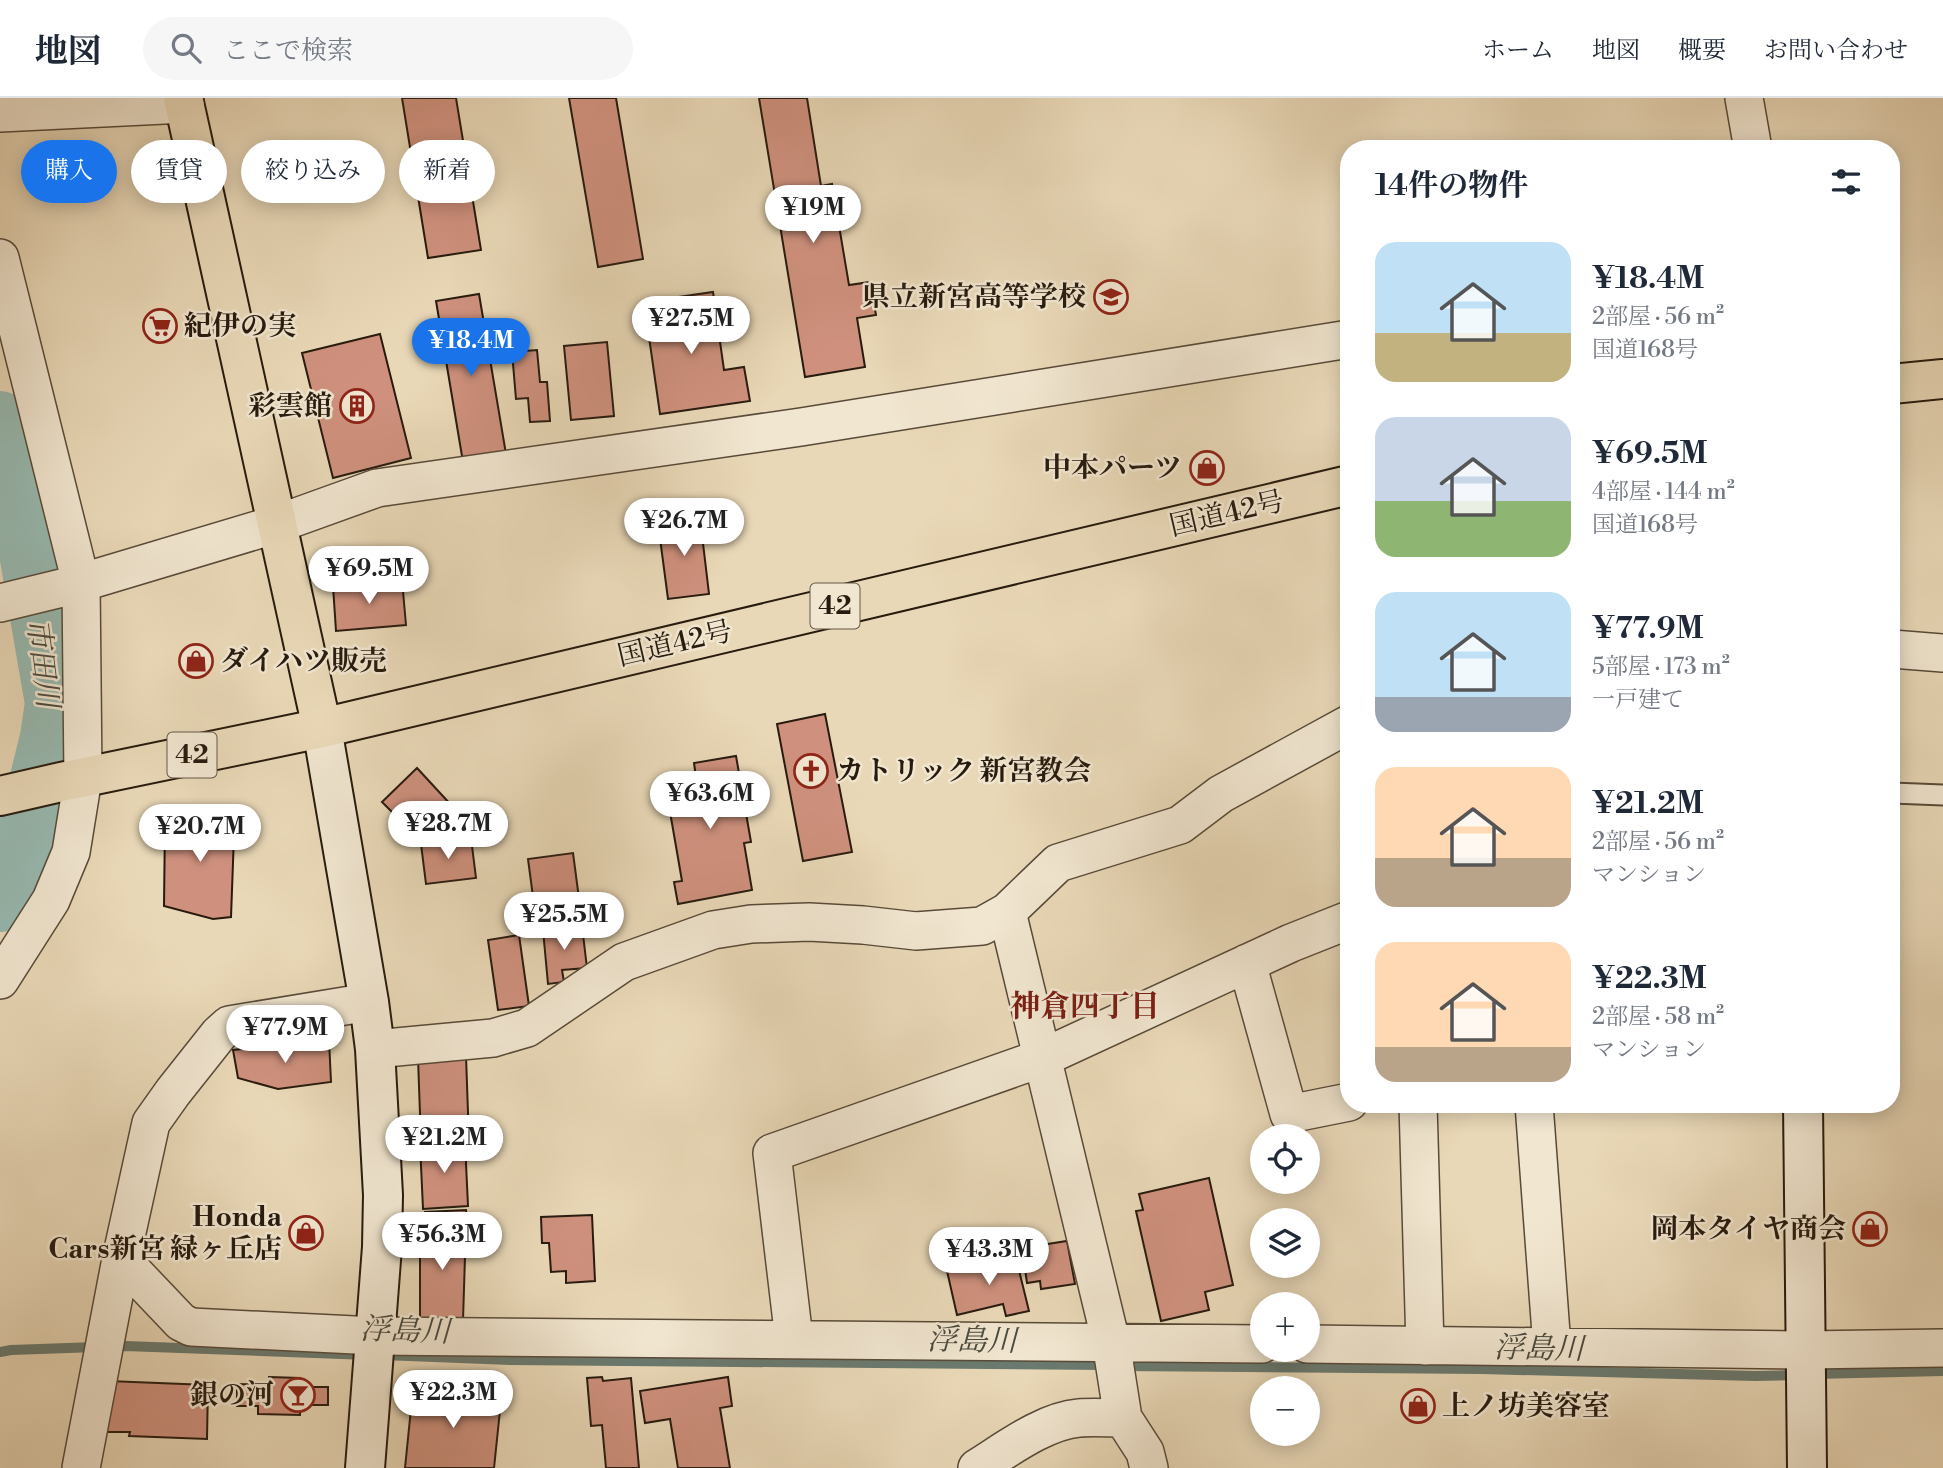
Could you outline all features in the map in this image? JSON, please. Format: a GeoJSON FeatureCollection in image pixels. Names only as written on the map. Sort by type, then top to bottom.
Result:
{"type":"FeatureCollection","features":[{"type":"Feature","properties":{"kind":"highway"},"geometry":{"type":"LineString","coordinates":[[184,101],[322,728]]}},
{"type":"Feature","properties":{"kind":"highway"},"geometry":{"type":"LineString","coordinates":[[1900,383],[1943,379]]}},
{"type":"Feature","properties":{"kind":"highway","name":"国道42号"},"geometry":{"type":"LineString","coordinates":[[7,795],[322,728],[1340,487]]}},
{"type":"Feature","properties":{"kind":"street"},"geometry":{"type":"LineString","coordinates":[[1744,98],[1751,140]]}},
{"type":"Feature","properties":{"kind":"street"},"geometry":{"type":"LineString","coordinates":[[0,113],[184,101]]}},
{"type":"Feature","properties":{"kind":"street"},"geometry":{"type":"LineString","coordinates":[[0,258],[76,585],[71,852],[51,900],[0,980]]}},
{"type":"Feature","properties":{"kind":"street"},"geometry":{"type":"LineString","coordinates":[[0,603],[76,585],[277,524],[377,488],[801,427],[1340,340]]}},
{"type":"Feature","properties":{"kind":"street"},"geometry":{"type":"LineString","coordinates":[[1900,650],[1943,653]]}},
{"type":"Feature","properties":{"kind":"street"},"geometry":{"type":"LineString","coordinates":[[322,728],[375,1049],[383,1195],[382,1247],[365,1468]]}},
{"type":"Feature","properties":{"kind":"street"},"geometry":{"type":"LineString","coordinates":[[375,1049],[494,1038],[527,1028],[624,962],[713,930],[751,924],[809,922],[916,931],[982,926],[1007,912],[1058,863],[1180,825],[1221,794],[1340,729]]}},
{"type":"Feature","properties":{"kind":"street"},"geometry":{"type":"LineString","coordinates":[[1007,912],[1111,1342],[1123,1418],[1144,1452],[1149,1468]]}},
{"type":"Feature","properties":{"kind":"street"},"geometry":{"type":"LineString","coordinates":[[794,1339],[772,1153],[1042,1058],[1291,943],[1340,924]]}},
{"type":"Feature","properties":{"kind":"street"},"geometry":{"type":"LineString","coordinates":[[1247,963],[1289,1114],[1340,1104]]}},
{"type":"Feature","properties":{"kind":"street"},"geometry":{"type":"LineString","coordinates":[[81,1468],[121,1259],[151,1123],[219,1034],[229,1025],[369,1002]]}},
{"type":"Feature","properties":{"kind":"street"},"geometry":{"type":"LineString","coordinates":[[1418,1113],[1425,1346]]}},
{"type":"Feature","properties":{"kind":"street"},"geometry":{"type":"LineString","coordinates":[[1535,1113],[1552,1347]]}},
{"type":"Feature","properties":{"kind":"street"},"geometry":{"type":"LineString","coordinates":[[1802,1113],[1807,1468]]}},
{"type":"Feature","properties":{"kind":"street"},"geometry":{"type":"LineString","coordinates":[[121,1259],[181,1322],[191,1327],[375,1336],[1250,1344]]}},
{"type":"Feature","properties":{"kind":"street"},"geometry":{"type":"LineString","coordinates":[[1320,1344],[1805,1350],[1943,1348]]}},
{"type":"Feature","properties":{"kind":"street"},"geometry":{"type":"LineString","coordinates":[[977,1468],[1017,1442],[1055,1424],[1077,1418],[1123,1418]]}},
{"type":"Feature","properties":{"kind":"lane"},"geometry":{"type":"LineString","coordinates":[[1900,793],[1943,795]]}},
{"type":"Feature","properties":{"kind":"building"},"geometry":{"type":"Polygon","coordinates":[[[402,98],[456,98],[463,140],[409,140],[402,98]]]}},
{"type":"Feature","properties":{"kind":"building"},"geometry":{"type":"Polygon","coordinates":[[[569,98],[616,98],[643,259],[598,267],[569,98]]]}},
{"type":"Feature","properties":{"kind":"building"},"geometry":{"type":"Polygon","coordinates":[[[759,98],[807,98],[821,186],[832,184],[849,285],[870,282],[876,315],[857,318],[865,367],[805,377],[759,98]]]}},
{"type":"Feature","properties":{"kind":"building"},"geometry":{"type":"Polygon","coordinates":[[[419,203],[473,203],[481,250],[428,258],[419,203]]]}},
{"type":"Feature","properties":{"kind":"building"},"geometry":{"type":"Polygon","coordinates":[[[713,292],[724,370],[744,367],[750,401],[660,414],[644,302],[713,292]]]}},
{"type":"Feature","properties":{"kind":"building"},"geometry":{"type":"Polygon","coordinates":[[[479,294],[506,454],[463,462],[436,301],[479,294]]]}},
{"type":"Feature","properties":{"kind":"building","name":"彩雲館"},"geometry":{"type":"Polygon","coordinates":[[[380,334],[411,458],[333,478],[302,353],[380,334]]]}},
{"type":"Feature","properties":{"kind":"building"},"geometry":{"type":"Polygon","coordinates":[[[607,342],[614,416],[571,420],[564,346],[607,342]]]}},
{"type":"Feature","properties":{"kind":"building"},"geometry":{"type":"Polygon","coordinates":[[[537,350],[540,382],[547,382],[550,421],[530,422],[528,398],[516,399],[512,352],[537,350]]]}},
{"type":"Feature","properties":{"kind":"building"},"geometry":{"type":"Polygon","coordinates":[[[700,518],[709,594],[668,599],[658,523],[700,518]]]}},
{"type":"Feature","properties":{"kind":"building"},"geometry":{"type":"Polygon","coordinates":[[[402,580],[406,625],[336,631],[333,586],[402,580]]]}},
{"type":"Feature","properties":{"kind":"building"},"geometry":{"type":"Polygon","coordinates":[[[825,714],[852,852],[803,861],[777,724],[825,714]]]}},
{"type":"Feature","properties":{"kind":"building"},"geometry":{"type":"Polygon","coordinates":[[[736,756],[751,842],[744,843],[752,890],[678,904],[674,882],[682,881],[665,783],[696,777],[694,763],[736,756]]]}},
{"type":"Feature","properties":{"kind":"building"},"geometry":{"type":"Polygon","coordinates":[[[417,768],[464,819],[465,832],[418,838],[382,802],[417,768]]]}},
{"type":"Feature","properties":{"kind":"building"},"geometry":{"type":"Polygon","coordinates":[[[235,808],[231,917],[213,919],[164,906],[165,822],[235,808]]]}},
{"type":"Feature","properties":{"kind":"building"},"geometry":{"type":"Polygon","coordinates":[[[471,838],[476,878],[426,884],[421,844],[471,838]]]}},
{"type":"Feature","properties":{"kind":"building"},"geometry":{"type":"Polygon","coordinates":[[[573,853],[580,906],[535,912],[528,859],[573,853]]]}},
{"type":"Feature","properties":{"kind":"building"},"geometry":{"type":"Polygon","coordinates":[[[582,926],[587,968],[562,970],[564,982],[548,984],[543,930],[582,926]]]}},
{"type":"Feature","properties":{"kind":"building"},"geometry":{"type":"Polygon","coordinates":[[[519,935],[529,1006],[498,1010],[488,940],[519,935]]]}},
{"type":"Feature","properties":{"kind":"building"},"geometry":{"type":"Polygon","coordinates":[[[329,1040],[331,1082],[278,1089],[238,1078],[233,1050],[329,1040]]]}},
{"type":"Feature","properties":{"kind":"building"},"geometry":{"type":"Polygon","coordinates":[[[466,1056],[469,1141],[421,1142],[418,1058],[466,1056]]]}},
{"type":"Feature","properties":{"kind":"building"},"geometry":{"type":"Polygon","coordinates":[[[465,1142],[468,1206],[423,1209],[420,1144],[465,1142]]]}},
{"type":"Feature","properties":{"kind":"building"},"geometry":{"type":"Polygon","coordinates":[[[1209,1178],[1233,1285],[1205,1292],[1209,1310],[1161,1321],[1136,1211],[1143,1210],[1139,1194],[1209,1178]]]}},
{"type":"Feature","properties":{"kind":"building"},"geometry":{"type":"Polygon","coordinates":[[[466,1210],[467,1222],[426,1223],[425,1212],[466,1210]]]}},
{"type":"Feature","properties":{"kind":"building"},"geometry":{"type":"Polygon","coordinates":[[[592,1215],[595,1281],[566,1283],[566,1271],[551,1272],[549,1243],[542,1243],[541,1217],[592,1215]]]}},
{"type":"Feature","properties":{"kind":"building"},"geometry":{"type":"Polygon","coordinates":[[[420,1225],[466,1225],[463,1320],[420,1321],[420,1225]]]}},
{"type":"Feature","properties":{"kind":"building"},"geometry":{"type":"Polygon","coordinates":[[[1067,1241],[1075,1284],[1041,1289],[1040,1281],[1027,1283],[1022,1248],[1067,1241]]]}},
{"type":"Feature","properties":{"kind":"building"},"geometry":{"type":"Polygon","coordinates":[[[1015,1254],[1029,1311],[1006,1316],[1003,1304],[957,1315],[947,1271],[1015,1254]]]}},
{"type":"Feature","properties":{"kind":"building"},"geometry":{"type":"Polygon","coordinates":[[[269,1377],[300,1378],[300,1387],[328,1387],[328,1405],[300,1405],[300,1415],[258,1414],[258,1406],[237,1406],[237,1384],[269,1385],[269,1377]]]}},
{"type":"Feature","properties":{"kind":"building"},"geometry":{"type":"Polygon","coordinates":[[[602,1377],[603,1381],[631,1378],[639,1468],[606,1468],[602,1425],[591,1426],[587,1378],[602,1377]]]}},
{"type":"Feature","properties":{"kind":"building"},"geometry":{"type":"Polygon","coordinates":[[[728,1377],[732,1406],[720,1408],[730,1468],[678,1468],[670,1419],[645,1423],[640,1391],[728,1377]]]}},
{"type":"Feature","properties":{"kind":"building"},"geometry":{"type":"Polygon","coordinates":[[[108,1381],[208,1385],[207,1439],[129,1436],[130,1432],[107,1432],[108,1381]]]}},
{"type":"Feature","properties":{"kind":"building"},"geometry":{"type":"Polygon","coordinates":[[[472,1388],[502,1391],[494,1468],[405,1468],[413,1389],[471,1395],[472,1388]]]}},
{"type":"Feature","properties":{"kind":"waterway","name":"市田川"},"geometry":{"type":"LineString","coordinates":[[0,420],[24,530],[54,703],[49,737],[19,860],[9,888],[0,903]]}},
{"type":"Feature","properties":{"kind":"waterway","name":"浮島川"},"geometry":{"type":"LineString","coordinates":[[0,1352],[125,1346],[368,1355]]}},
{"type":"Feature","properties":{"kind":"waterway","name":"浮島川"},"geometry":{"type":"LineString","coordinates":[[383,1355],[510,1360],[1106,1365]]}},
{"type":"Feature","properties":{"kind":"waterway","name":"浮島川"},"geometry":{"type":"LineString","coordinates":[[1121,1366],[1799,1375]]}},
{"type":"Feature","properties":{"kind":"waterway","name":"浮島川"},"geometry":{"type":"LineString","coordinates":[[1814,1374],[1943,1371]]}},
{"type":"Feature","properties":{"kind":"place","name":"県立新宮高等学校"},"geometry":{"type":"Point","coordinates":[1111,297]}},
{"type":"Feature","properties":{"kind":"place","name":"紀伊の実"},"geometry":{"type":"Point","coordinates":[160,326]}},
{"type":"Feature","properties":{"kind":"place","name":"彩雲館"},"geometry":{"type":"Point","coordinates":[357,406]}},
{"type":"Feature","properties":{"kind":"place","name":"中本パーツ"},"geometry":{"type":"Point","coordinates":[1207,468]}},
{"type":"Feature","properties":{"kind":"place","name":"ダイハツ販売"},"geometry":{"type":"Point","coordinates":[196,661]}},
{"type":"Feature","properties":{"kind":"place","name":"カトリック 新宮教会"},"geometry":{"type":"Point","coordinates":[811,771]}},
{"type":"Feature","properties":{"kind":"place","name":"岡本タイヤ商会"},"geometry":{"type":"Point","coordinates":[1870,1229]}},
{"type":"Feature","properties":{"kind":"place","name":"Honda Cars新宮 緑ヶ丘店"},"geometry":{"type":"Point","coordinates":[306,1233]}},
{"type":"Feature","properties":{"kind":"place","name":"銀の河"},"geometry":{"type":"Point","coordinates":[298,1395]}},
{"type":"Feature","properties":{"kind":"place","name":"上ノ坊美容室"},"geometry":{"type":"Point","coordinates":[1418,1406]}},
{"type":"Feature","properties":{"kind":"district","name":"神倉四丁目"},"geometry":{"type":"Point","coordinates":[1085,1007]}}]}
